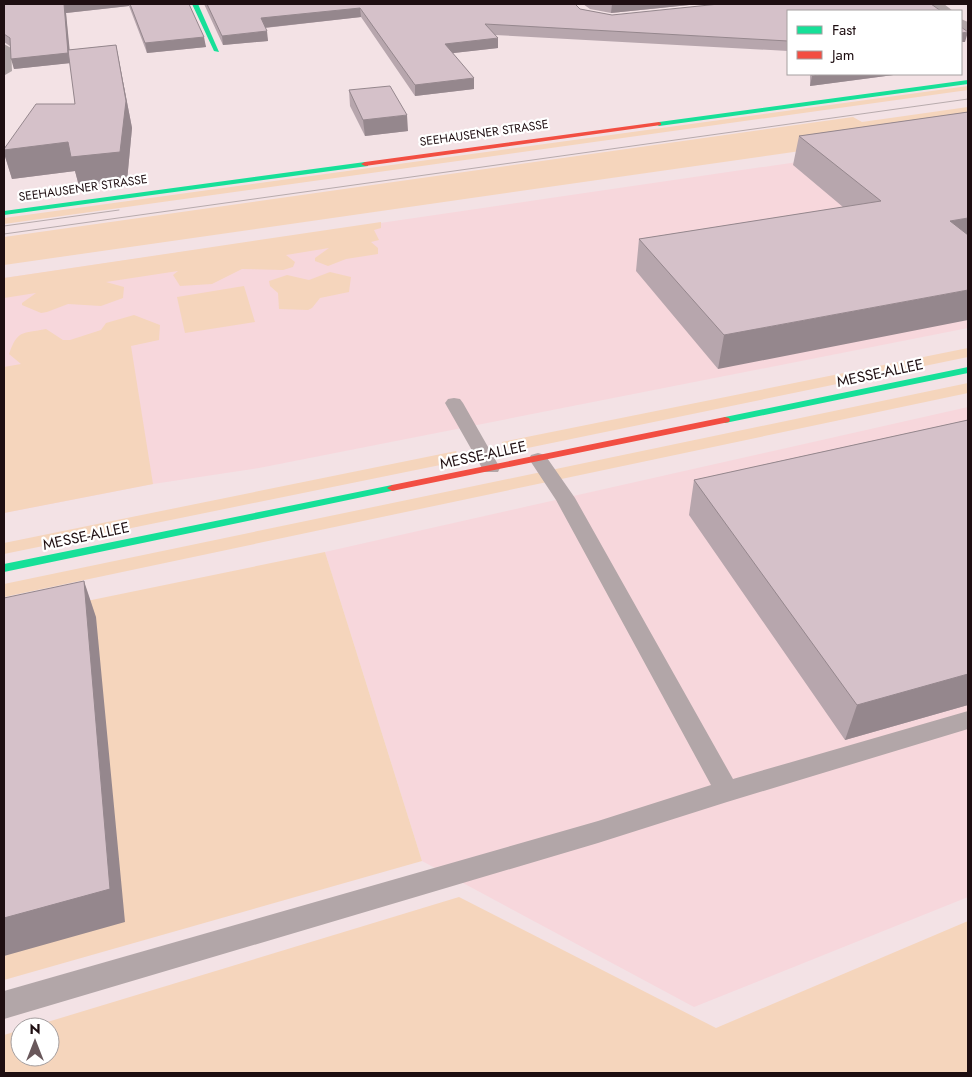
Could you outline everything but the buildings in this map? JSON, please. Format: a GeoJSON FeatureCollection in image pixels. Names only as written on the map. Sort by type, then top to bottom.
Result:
{"type":"FeatureCollection","features":[{"type":"Feature","properties":{"kind":"street"},"geometry":{"type":"LineString","coordinates":[[195,4],[217,51]]}},
{"type":"Feature","properties":{"kind":"street"},"geometry":{"type":"LineString","coordinates":[[4,48],[5,71]]}},
{"type":"Feature","properties":{"kind":"street","name":"SEEHAUSENER STRASSE"},"geometry":{"type":"LineString","coordinates":[[4,213],[968,82]]}},
{"type":"Feature","properties":{"kind":"street","name":"MESSE-ALLEE"},"geometry":{"type":"LineString","coordinates":[[4,568],[968,370]]}},
{"type":"Feature","properties":{"kind":"lane"},"geometry":{"type":"LineString","coordinates":[[454,403],[491,468]]}},
{"type":"Feature","properties":{"kind":"lane"},"geometry":{"type":"LineString","coordinates":[[538,459],[565,498],[727,791]]}},
{"type":"Feature","properties":{"kind":"lane"},"geometry":{"type":"LineString","coordinates":[[4,1005],[598,832],[727,791],[968,720]]}},
{"type":"Feature","properties":{"kind":"shaded area"},"geometry":{"type":"Polygon","coordinates":[[[968,86],[968,90],[4,224],[4,218],[968,86]]]}},
{"type":"Feature","properties":{"kind":"shaded area"},"geometry":{"type":"Polygon","coordinates":[[[968,107],[968,127],[4,265],[4,237],[853,117],[862,122],[968,107]]]}},
{"type":"Feature","properties":{"kind":"shaded area"},"geometry":{"type":"Polygon","coordinates":[[[968,137],[968,328],[259,468],[153,484],[4,513],[4,278],[968,137]]]}},
{"type":"Feature","properties":{"kind":"shaded area"},"geometry":{"type":"Polygon","coordinates":[[[381,222],[381,228],[374,230],[379,240],[371,242],[378,248],[378,254],[346,259],[328,266],[315,261],[315,258],[329,248],[286,255],[295,262],[293,267],[283,270],[242,269],[212,284],[180,286],[173,275],[178,271],[106,282],[124,287],[123,298],[101,306],[68,304],[41,313],[22,305],[22,303],[36,293],[4,298],[4,278],[381,222]]]}},
{"type":"Feature","properties":{"kind":"shaded area"},"geometry":{"type":"Polygon","coordinates":[[[330,272],[351,277],[349,292],[320,298],[308,310],[279,309],[278,293],[270,286],[269,281],[287,275],[309,280],[330,272]]]}},
{"type":"Feature","properties":{"kind":"shaded area"},"geometry":{"type":"Polygon","coordinates":[[[244,286],[255,322],[185,333],[177,297],[244,286]]]}},
{"type":"Feature","properties":{"kind":"shaded area"},"geometry":{"type":"Polygon","coordinates":[[[134,315],[160,325],[159,340],[131,346],[153,484],[4,513],[4,367],[21,364],[9,354],[15,340],[22,334],[46,329],[63,340],[70,340],[101,330],[106,323],[134,315]]]}},
{"type":"Feature","properties":{"kind":"shaded area"},"geometry":{"type":"Polygon","coordinates":[[[968,348],[968,357],[513,451],[504,446],[502,442],[968,348]]]}},
{"type":"Feature","properties":{"kind":"shaded area"},"geometry":{"type":"Polygon","coordinates":[[[968,383],[968,393],[4,597],[4,584],[968,383]]]}},
{"type":"Feature","properties":{"kind":"shaded area"},"geometry":{"type":"Polygon","coordinates":[[[968,407],[968,897],[694,1007],[422,861],[325,552],[968,407]]]}},
{"type":"Feature","properties":{"kind":"shaded area"},"geometry":{"type":"Polygon","coordinates":[[[456,451],[459,456],[455,462],[4,554],[4,543],[456,451]]]}},
{"type":"Feature","properties":{"kind":"shaded area"},"geometry":{"type":"Polygon","coordinates":[[[325,552],[422,861],[4,980],[4,618],[325,552]]]}},
{"type":"Feature","properties":{"kind":"shaded area"},"geometry":{"type":"Polygon","coordinates":[[[459,897],[716,1028],[968,921],[968,1073],[4,1073],[4,1035],[10,1033],[10,1067],[60,1067],[60,1018],[459,897]]]}},
{"type":"Feature","properties":{"kind":"tram line"},"geometry":{"type":"LineString","coordinates":[[4,234],[968,99]]}},
{"type":"Feature","properties":{"kind":"tram line"},"geometry":{"type":"LineString","coordinates":[[4,226],[119,210]]}},
{"type":"Feature","properties":{"kind":"traffic: fast"},"geometry":{"type":"LineString","coordinates":[[195,4],[217,51]]}},
{"type":"Feature","properties":{"kind":"traffic: fast"},"geometry":{"type":"LineString","coordinates":[[659,124],[968,82]]}},
{"type":"Feature","properties":{"kind":"traffic: fast"},"geometry":{"type":"LineString","coordinates":[[4,213],[365,164]]}},
{"type":"Feature","properties":{"kind":"traffic: fast"},"geometry":{"type":"LineString","coordinates":[[725,420],[968,370]]}},
{"type":"Feature","properties":{"kind":"traffic: fast"},"geometry":{"type":"LineString","coordinates":[[4,568],[392,488]]}},
{"type":"Feature","properties":{"kind":"traffic: jam"},"geometry":{"type":"LineString","coordinates":[[365,164],[659,124]]}},
{"type":"Feature","properties":{"kind":"traffic: jam"},"geometry":{"type":"LineString","coordinates":[[392,488],[725,420]]}}]}
